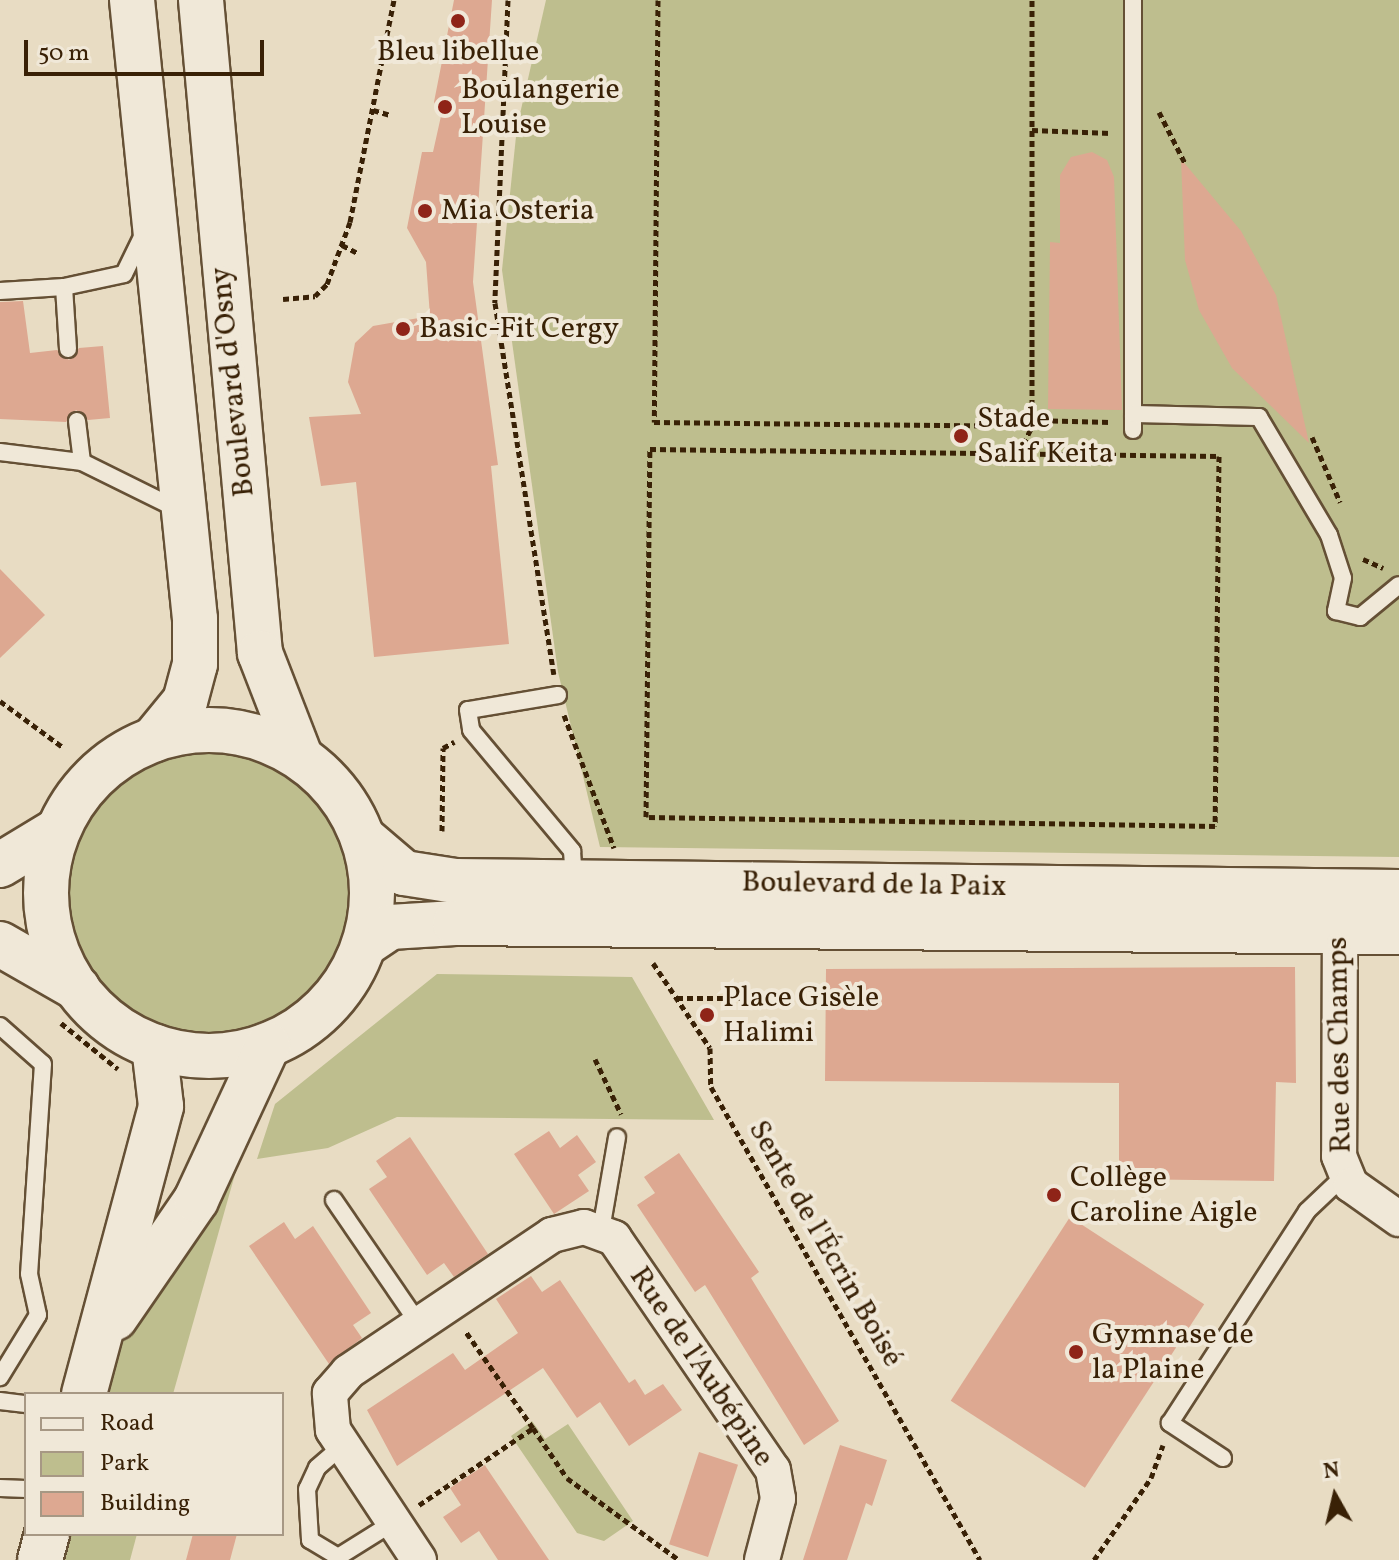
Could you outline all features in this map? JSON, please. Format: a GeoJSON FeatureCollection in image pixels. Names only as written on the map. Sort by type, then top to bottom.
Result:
{"type":"FeatureCollection","features":[{"type":"Feature","properties":{"kind":"main road","name":"Boulevard d'Osny"},"geometry":{"type":"LineString","coordinates":[[132,0],[195,664],[185,701],[153,740]]}},
{"type":"Feature","properties":{"kind":"main road","name":"Boulevard d'Osny"},"geometry":{"type":"LineString","coordinates":[[201,0],[260,653],[300,756]]}},
{"type":"Feature","properties":{"kind":"main road"},"geometry":{"type":"LineString","coordinates":[[0,865],[58,830],[100,771],[153,740],[195,730],[239,732],[300,756],[333,786],[363,838],[373,885],[365,944],[328,1005],[268,1045],[210,1056],[154,1046],[111,1023],[78,989],[57,950],[47,908],[58,830]]}},
{"type":"Feature","properties":{"kind":"main road","name":"Boulevard de la Paix"},"geometry":{"type":"LineString","coordinates":[[363,838],[393,866],[418,878],[574,881],[1340,911],[1399,932]]}},
{"type":"Feature","properties":{"kind":"main road","name":"Boulevard de la Paix"},"geometry":{"type":"LineString","coordinates":[[365,944],[390,927],[455,923],[1340,911],[1399,892]]}},
{"type":"Feature","properties":{"kind":"main road"},"geometry":{"type":"LineString","coordinates":[[0,944],[78,989]]}},
{"type":"Feature","properties":{"kind":"main road"},"geometry":{"type":"LineString","coordinates":[[98,1344],[196,1200],[268,1045]]}},
{"type":"Feature","properties":{"kind":"main road"},"geometry":{"type":"LineString","coordinates":[[85,1392],[161,1106],[154,1046]]}},
{"type":"Feature","properties":{"kind":"main road"},"geometry":{"type":"LineString","coordinates":[[40,1560],[46,1536]]}},
{"type":"Feature","properties":{"kind":"street","name":"Rue des Champs"},"geometry":{"type":"LineString","coordinates":[[1340,911],[1338,1142],[1345,1175],[1399,1219]]}},
{"type":"Feature","properties":{"kind":"street"},"geometry":{"type":"LineString","coordinates":[[419,1560],[342,1446],[329,1419],[334,1386],[419,1324],[558,1232],[601,1230]]}},
{"type":"Feature","properties":{"kind":"street","name":"Rue de l'Aubépine"},"geometry":{"type":"LineString","coordinates":[[601,1230],[614,1238],[773,1470],[778,1499],[762,1560]]}},
{"type":"Feature","properties":{"kind":"lane"},"geometry":{"type":"LineString","coordinates":[[1133,0],[1133,422],[1259,417],[1329,535],[1343,578],[1336,611],[1360,617],[1399,585]]}},
{"type":"Feature","properties":{"kind":"lane"},"geometry":{"type":"LineString","coordinates":[[0,291],[64,287],[124,274],[154,211]]}},
{"type":"Feature","properties":{"kind":"lane"},"geometry":{"type":"LineString","coordinates":[[64,287],[68,349]]}},
{"type":"Feature","properties":{"kind":"lane"},"geometry":{"type":"LineString","coordinates":[[77,421],[82,462]]}},
{"type":"Feature","properties":{"kind":"lane"},"geometry":{"type":"LineString","coordinates":[[0,452],[82,462],[182,510]]}},
{"type":"Feature","properties":{"kind":"lane"},"geometry":{"type":"LineString","coordinates":[[558,695],[468,710],[471,730],[572,851],[574,881]]}},
{"type":"Feature","properties":{"kind":"lane"},"geometry":{"type":"LineString","coordinates":[[0,1026],[43,1064],[29,1274],[38,1315],[0,1377]]}},
{"type":"Feature","properties":{"kind":"lane"},"geometry":{"type":"LineString","coordinates":[[601,1230],[617,1137]]}},
{"type":"Feature","properties":{"kind":"lane"},"geometry":{"type":"LineString","coordinates":[[1223,1458],[1170,1423],[1307,1211],[1345,1175]]}},
{"type":"Feature","properties":{"kind":"lane"},"geometry":{"type":"LineString","coordinates":[[334,1200],[419,1324]]}},
{"type":"Feature","properties":{"kind":"lane"},"geometry":{"type":"LineString","coordinates":[[0,1401],[24,1404]]}},
{"type":"Feature","properties":{"kind":"lane"},"geometry":{"type":"LineString","coordinates":[[342,1446],[317,1468],[305,1498],[304,1525],[315,1556],[343,1556],[394,1522]]}},
{"type":"Feature","properties":{"kind":"lane"},"geometry":{"type":"LineString","coordinates":[[0,1488],[24,1489]]}},
{"type":"Feature","properties":{"kind":"path"},"geometry":{"type":"LineString","coordinates":[[283,299],[315,296],[342,245],[394,0]]}},
{"type":"Feature","properties":{"kind":"path"},"geometry":{"type":"LineString","coordinates":[[508,0],[495,303],[558,695],[618,858]]}},
{"type":"Feature","properties":{"kind":"path"},"geometry":{"type":"LineString","coordinates":[[658,0],[654,422],[1133,422]]}},
{"type":"Feature","properties":{"kind":"path"},"geometry":{"type":"LineString","coordinates":[[1019,453],[1032,423],[1032,0]]}},
{"type":"Feature","properties":{"kind":"path"},"geometry":{"type":"LineString","coordinates":[[373,110],[391,115]]}},
{"type":"Feature","properties":{"kind":"path"},"geometry":{"type":"LineString","coordinates":[[1032,130],[1132,134]]}},
{"type":"Feature","properties":{"kind":"path"},"geometry":{"type":"LineString","coordinates":[[342,245],[358,253]]}},
{"type":"Feature","properties":{"kind":"path"},"geometry":{"type":"LineString","coordinates":[[650,449],[1019,453],[1219,456],[1215,826],[646,817],[650,449]]}},
{"type":"Feature","properties":{"kind":"path"},"geometry":{"type":"LineString","coordinates":[[1351,554],[1399,575]]}},
{"type":"Feature","properties":{"kind":"path"},"geometry":{"type":"LineString","coordinates":[[0,701],[64,748]]}},
{"type":"Feature","properties":{"kind":"path"},"geometry":{"type":"LineString","coordinates":[[442,831],[443,748],[471,730]]}},
{"type":"Feature","properties":{"kind":"path","name":"Sente de l'Écrin Boisé"},"geometry":{"type":"LineString","coordinates":[[643,949],[710,1048],[711,1087],[980,1560]]}},
{"type":"Feature","properties":{"kind":"path"},"geometry":{"type":"LineString","coordinates":[[677,998],[746,998]]}},
{"type":"Feature","properties":{"kind":"path"},"geometry":{"type":"LineString","coordinates":[[595,1059],[622,1108],[617,1137]]}},
{"type":"Feature","properties":{"kind":"path"},"geometry":{"type":"LineString","coordinates":[[447,1305],[567,1478],[679,1560]]}},
{"type":"Feature","properties":{"kind":"path"},"geometry":{"type":"LineString","coordinates":[[1094,1560],[1151,1478],[1170,1423]]}},
{"type":"Feature","properties":{"kind":"path"},"geometry":{"type":"LineString","coordinates":[[394,1522],[533,1428]]}},
{"type":"Feature","properties":{"kind":"green space","name":"Stade Salif Keita"},"geometry":{"type":"Polygon","coordinates":[[[546,0],[1399,0],[1399,857],[600,847],[558,672],[502,270],[517,127],[546,0]]]}},
{"type":"Feature","properties":{"kind":"green space"},"geometry":{"type":"Polygon","coordinates":[[[210,752],[237,755],[264,763],[310,793],[340,839],[348,866],[351,893],[348,920],[340,947],[310,993],[264,1023],[237,1031],[210,1034],[183,1031],[156,1023],[110,993],[80,947],[72,920],[69,893],[72,866],[80,839],[110,793],[156,763],[183,755],[210,752]]]}},
{"type":"Feature","properties":{"kind":"green space"},"geometry":{"type":"Polygon","coordinates":[[[437,974],[632,977],[714,1120],[397,1117],[328,1148],[257,1159],[275,1104],[437,974]]]}},
{"type":"Feature","properties":{"kind":"green space"},"geometry":{"type":"Polygon","coordinates":[[[241,1153],[174,1392],[106,1392],[125,1329],[241,1153]]]}},
{"type":"Feature","properties":{"kind":"green space"},"geometry":{"type":"Polygon","coordinates":[[[532,1421],[545,1439],[568,1424],[633,1521],[604,1541],[577,1533],[511,1436],[532,1421]]]}},
{"type":"Feature","properties":{"kind":"green space"},"geometry":{"type":"Polygon","coordinates":[[[64,1536],[136,1536],[130,1560],[57,1560],[64,1536]]]}},
{"type":"Feature","properties":{"kind":"building"},"geometry":{"type":"Polygon","coordinates":[[[454,0],[492,0],[473,282],[498,465],[491,466],[509,644],[374,657],[356,482],[321,486],[309,417],[361,414],[348,382],[355,343],[373,326],[430,316],[426,262],[407,228],[422,152],[433,152],[441,116],[434,102],[454,0]]]}},
{"type":"Feature","properties":{"kind":"building"},"geometry":{"type":"Polygon","coordinates":[[[1092,152],[1107,160],[1114,177],[1122,410],[1048,409],[1050,242],[1060,243],[1060,175],[1071,157],[1092,152]]]}},
{"type":"Feature","properties":{"kind":"building"},"geometry":{"type":"Polygon","coordinates":[[[1181,159],[1241,231],[1276,295],[1309,443],[1232,368],[1199,310],[1185,260],[1181,159]]]}},
{"type":"Feature","properties":{"kind":"building"},"geometry":{"type":"Polygon","coordinates":[[[23,301],[30,353],[57,350],[69,360],[79,348],[103,346],[110,418],[88,420],[76,410],[66,422],[0,419],[0,302],[23,301]]]}},
{"type":"Feature","properties":{"kind":"building"},"geometry":{"type":"Polygon","coordinates":[[[0,569],[45,615],[0,658],[0,569]]]}},
{"type":"Feature","properties":{"kind":"building"},"geometry":{"type":"Polygon","coordinates":[[[1295,967],[1296,1083],[1276,1082],[1274,1181],[1119,1179],[1119,1083],[825,1081],[826,969],[1295,967]]]}},
{"type":"Feature","properties":{"kind":"building"},"geometry":{"type":"Polygon","coordinates":[[[549,1131],[560,1148],[577,1135],[596,1162],[578,1175],[589,1191],[554,1214],[514,1154],[549,1131]]]}},
{"type":"Feature","properties":{"kind":"building"},"geometry":{"type":"Polygon","coordinates":[[[410,1137],[488,1254],[454,1277],[444,1263],[427,1275],[369,1189],[387,1177],[376,1161],[410,1137]]]}},
{"type":"Feature","properties":{"kind":"building"},"geometry":{"type":"Polygon","coordinates":[[[679,1153],[759,1272],[751,1278],[839,1421],[804,1445],[705,1285],[695,1292],[637,1205],[655,1193],[644,1177],[679,1153]]]}},
{"type":"Feature","properties":{"kind":"building","name":"Gymnase de la Plaine"},"geometry":{"type":"Polygon","coordinates":[[[1070,1217],[1204,1304],[1085,1488],[951,1401],[1070,1217]]]}},
{"type":"Feature","properties":{"kind":"building"},"geometry":{"type":"Polygon","coordinates":[[[284,1222],[295,1239],[313,1226],[371,1313],[353,1325],[362,1338],[329,1364],[249,1246],[284,1222]]]}},
{"type":"Feature","properties":{"kind":"building"},"geometry":{"type":"Polygon","coordinates":[[[531,1276],[542,1292],[560,1280],[629,1383],[635,1379],[645,1395],[663,1384],[682,1410],[629,1446],[600,1402],[577,1418],[543,1368],[397,1466],[367,1410],[453,1353],[465,1370],[518,1333],[496,1299],[531,1276]]]}},
{"type":"Feature","properties":{"kind":"building"},"geometry":{"type":"Polygon","coordinates":[[[840,1445],[887,1460],[872,1506],[866,1503],[847,1560],[803,1560],[840,1445]]]}},
{"type":"Feature","properties":{"kind":"building"},"geometry":{"type":"Polygon","coordinates":[[[699,1452],[738,1465],[708,1557],[669,1544],[699,1452]]]}},
{"type":"Feature","properties":{"kind":"building"},"geometry":{"type":"Polygon","coordinates":[[[485,1465],[549,1560],[498,1560],[479,1531],[461,1543],[443,1517],[461,1505],[450,1488],[485,1465]]]}},
{"type":"Feature","properties":{"kind":"building"},"geometry":{"type":"Polygon","coordinates":[[[192,1536],[236,1536],[230,1560],[186,1560],[192,1536]]]}},
{"type":"Feature","properties":{"kind":"place","name":"Bleu libellue"},"geometry":{"type":"Point","coordinates":[458,21]}},
{"type":"Feature","properties":{"kind":"place","name":"Boulangerie Louise"},"geometry":{"type":"Point","coordinates":[445,107]}},
{"type":"Feature","properties":{"kind":"place","name":"Mia Osteria"},"geometry":{"type":"Point","coordinates":[425,211]}},
{"type":"Feature","properties":{"kind":"place","name":"Basic-Fit Cergy"},"geometry":{"type":"Point","coordinates":[403,329]}},
{"type":"Feature","properties":{"kind":"place","name":"Stade Salif Keita"},"geometry":{"type":"Point","coordinates":[961,436]}},
{"type":"Feature","properties":{"kind":"place","name":"Place Gisèle Halimi"},"geometry":{"type":"Point","coordinates":[707,1015]}},
{"type":"Feature","properties":{"kind":"place","name":"Collège Caroline Aigle"},"geometry":{"type":"Point","coordinates":[1054,1195]}},
{"type":"Feature","properties":{"kind":"place","name":"Gymnase de la Plaine"},"geometry":{"type":"Point","coordinates":[1076,1352]}}]}
